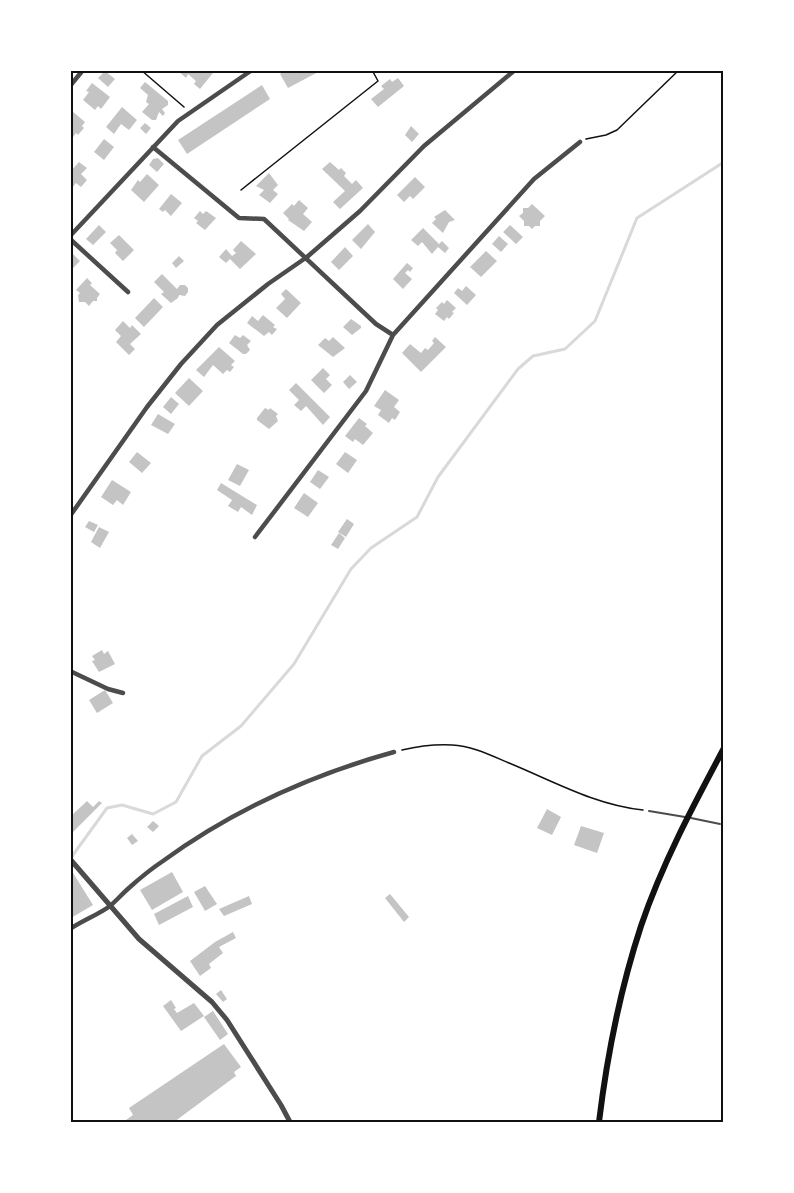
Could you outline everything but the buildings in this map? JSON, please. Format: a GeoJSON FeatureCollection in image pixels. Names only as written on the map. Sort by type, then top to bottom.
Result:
{"type":"FeatureCollection","features":[{"type":"Feature","properties":{"kind":"main road"},"geometry":{"type":"LineString","coordinates":[[600,1122],[615,1021],[642,925],[687,817],[723,748]]}},
{"type":"Feature","properties":{"kind":"street"},"geometry":{"type":"LineString","coordinates":[[70,86],[83,70]]}},
{"type":"Feature","properties":{"kind":"street"},"geometry":{"type":"LineString","coordinates":[[237,70],[243,76]]}},
{"type":"Feature","properties":{"kind":"street"},"geometry":{"type":"LineString","coordinates":[[128,292],[70,238],[178,120],[252,70]]}},
{"type":"Feature","properties":{"kind":"street"},"geometry":{"type":"LineString","coordinates":[[70,516],[147,407],[217,325],[268,284],[307,257],[360,211],[424,146],[515,70]]}},
{"type":"Feature","properties":{"kind":"street"},"geometry":{"type":"LineString","coordinates":[[255,537],[366,391],[393,335],[534,179],[580,142]]}},
{"type":"Feature","properties":{"kind":"street"},"geometry":{"type":"LineString","coordinates":[[153,147],[239,218],[264,219],[376,324],[393,335]]}},
{"type":"Feature","properties":{"kind":"street"},"geometry":{"type":"LineString","coordinates":[[70,671],[108,689],[123,693]]}},
{"type":"Feature","properties":{"kind":"street"},"geometry":{"type":"LineString","coordinates":[[70,929],[110,906],[160,863],[196,837],[231,817],[300,784],[348,765],[394,752]]}},
{"type":"Feature","properties":{"kind":"street"},"geometry":{"type":"LineString","coordinates":[[70,859],[139,939],[212,1002],[227,1020],[290,1122]]}},
{"type":"Feature","properties":{"kind":"lane"},"geometry":{"type":"LineString","coordinates":[[650,811],[720,824]]}},
{"type":"Feature","properties":{"kind":"path"},"geometry":{"type":"LineString","coordinates":[[141,70],[190,112]]}},
{"type":"Feature","properties":{"kind":"path"},"geometry":{"type":"LineString","coordinates":[[241,190],[378,81],[372,70]]}},
{"type":"Feature","properties":{"kind":"path"},"geometry":{"type":"LineString","coordinates":[[580,142],[617,130],[679,70]]}},
{"type":"Feature","properties":{"kind":"path"},"geometry":{"type":"LineString","coordinates":[[394,752],[423,745],[454,745],[479,751],[580,794],[623,808],[650,811]]}},
{"type":"Feature","properties":{"kind":"waterway"},"geometry":{"type":"LineString","coordinates":[[70,859],[107,808],[122,805],[153,814],[176,802],[202,756],[241,726],[294,664],[351,569],[371,548],[417,517],[438,477],[518,369],[533,356],[565,349],[595,321],[637,218],[724,162]]}}]}
